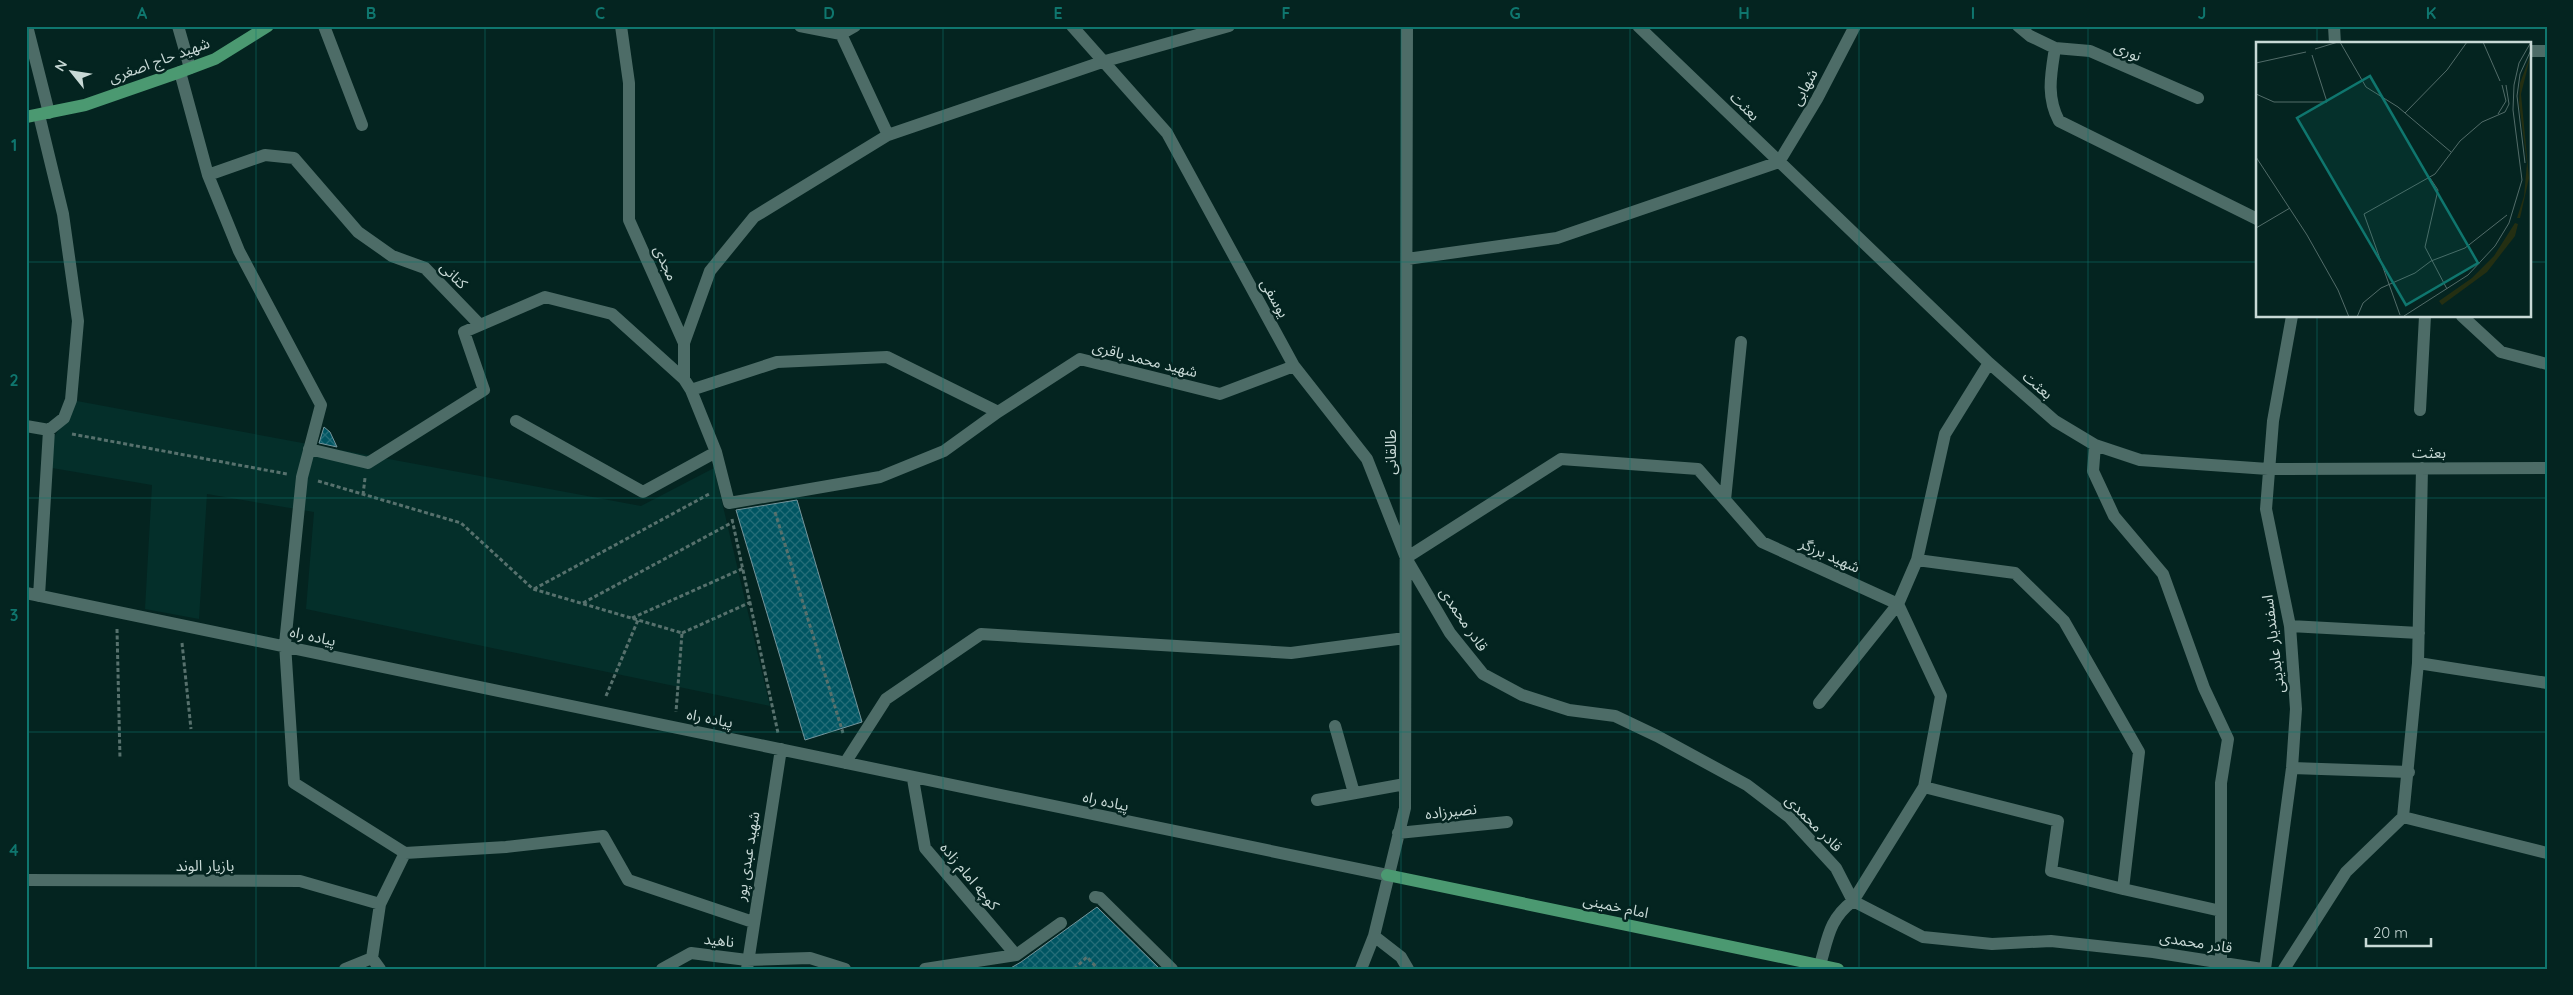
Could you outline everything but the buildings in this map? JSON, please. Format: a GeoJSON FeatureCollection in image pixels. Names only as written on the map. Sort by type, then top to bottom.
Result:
{"type":"FeatureCollection","features":[{"type":"Feature","properties":{"kind":"main road","name":"شهید حاج اصغری"},"geometry":{"type":"LineString","coordinates":[[38,115],[85,104],[215,59],[268,26]]}},
{"type":"Feature","properties":{"kind":"main road","name":"امام خمینی"},"geometry":{"type":"LineString","coordinates":[[1387,875],[1838,969]]}},
{"type":"Feature","properties":{"kind":"street"},"geometry":{"type":"LineString","coordinates":[[27,26],[38,115],[63,214],[78,321],[71,400],[64,418],[50,430],[39,596]]}},
{"type":"Feature","properties":{"kind":"street"},"geometry":{"type":"LineString","coordinates":[[178,26],[185,70],[208,175],[239,251],[320,405],[302,476],[285,647],[294,783],[405,853],[603,836],[628,880],[753,922]]}},
{"type":"Feature","properties":{"kind":"street"},"geometry":{"type":"LineString","coordinates":[[324,26],[362,125]]}},
{"type":"Feature","properties":{"kind":"street","name":"مجدی"},"geometry":{"type":"LineString","coordinates":[[622,26],[629,83],[629,220],[684,343],[687,385],[716,452],[729,504]]}},
{"type":"Feature","properties":{"kind":"street"},"geometry":{"type":"LineString","coordinates":[[800,26],[841,34],[854,26]]}},
{"type":"Feature","properties":{"kind":"street","name":"یوسفی"},"geometry":{"type":"LineString","coordinates":[[1072,26],[1167,133],[1294,366],[1367,459],[1406,558]]}},
{"type":"Feature","properties":{"kind":"street"},"geometry":{"type":"LineString","coordinates":[[684,343],[710,271],[754,217],[888,135],[1102,62],[1229,26]]}},
{"type":"Feature","properties":{"kind":"street","name":"طالقانی"},"geometry":{"type":"LineString","coordinates":[[1361,969],[1374,936],[1387,875],[1405,808],[1407,26]]}},
{"type":"Feature","properties":{"kind":"street","name":"بعثت"},"geometry":{"type":"LineString","coordinates":[[1638,26],[1989,363],[2055,421],[2095,445],[2140,460],[2268,469],[2547,468]]}},
{"type":"Feature","properties":{"kind":"street","name":"شهابی"},"geometry":{"type":"LineString","coordinates":[[1779,162],[1817,99],[1855,26]]}},
{"type":"Feature","properties":{"kind":"street","name":"نوری"},"geometry":{"type":"LineString","coordinates":[[2018,26],[2030,36],[2055,48],[2090,51],[2198,98]]}},
{"type":"Feature","properties":{"kind":"street"},"geometry":{"type":"LineString","coordinates":[[2334,26],[2335,42]]}},
{"type":"Feature","properties":{"kind":"street"},"geometry":{"type":"LineString","coordinates":[[841,34],[888,135]]}},
{"type":"Feature","properties":{"kind":"street"},"geometry":{"type":"LineString","coordinates":[[2055,48],[2049,83],[2052,106],[2059,121],[2256,219]]}},
{"type":"Feature","properties":{"kind":"street"},"geometry":{"type":"LineString","coordinates":[[2530,50],[2547,51]]}},
{"type":"Feature","properties":{"kind":"street","name":"کتانی"},"geometry":{"type":"LineString","coordinates":[[208,175],[265,155],[294,158],[358,232],[392,256],[425,268],[480,325]]}},
{"type":"Feature","properties":{"kind":"street"},"geometry":{"type":"LineString","coordinates":[[1407,259],[1557,238],[1779,162]]}},
{"type":"Feature","properties":{"kind":"street"},"geometry":{"type":"LineString","coordinates":[[309,449],[368,463],[484,390],[464,332],[545,297],[612,314],[687,385],[777,362],[887,357],[998,412]]}},
{"type":"Feature","properties":{"kind":"street","name":"اسفندیار عابدینی"},"geometry":{"type":"LineString","coordinates":[[2264,969],[2292,768],[2296,709],[2290,626],[2266,509],[2268,469],[2274,421],[2292,318]]}},
{"type":"Feature","properties":{"kind":"street"},"geometry":{"type":"LineString","coordinates":[[2420,410],[2425,318]]}},
{"type":"Feature","properties":{"kind":"street"},"geometry":{"type":"LineString","coordinates":[[2464,318],[2501,352],[2547,364]]}},
{"type":"Feature","properties":{"kind":"street"},"geometry":{"type":"LineString","coordinates":[[1724,500],[1741,342]]}},
{"type":"Feature","properties":{"kind":"street","name":"شهید محمد باقری"},"geometry":{"type":"LineString","coordinates":[[729,504],[880,477],[944,451],[998,412],[1080,359],[1220,394],[1294,366]]}},
{"type":"Feature","properties":{"kind":"street"},"geometry":{"type":"LineString","coordinates":[[1820,703],[1898,604],[1917,560],[1944,434],[1989,363]]}},
{"type":"Feature","properties":{"kind":"street"},"geometry":{"type":"LineString","coordinates":[[516,421],[643,492],[716,452]]}},
{"type":"Feature","properties":{"kind":"street"},"geometry":{"type":"LineString","coordinates":[[26,426],[50,430]]}},
{"type":"Feature","properties":{"kind":"street"},"geometry":{"type":"LineString","coordinates":[[2095,445],[2093,471],[2114,516],[2163,574],[2204,688],[2228,739],[2221,783],[2221,962]]}},
{"type":"Feature","properties":{"kind":"street","name":"شهید برزگر"},"geometry":{"type":"LineString","coordinates":[[1406,558],[1561,459],[1698,469],[1762,542],[1898,604]]}},
{"type":"Feature","properties":{"kind":"street"},"geometry":{"type":"LineString","coordinates":[[2284,969],[2346,872],[2403,817],[2409,772],[2418,663],[2422,468]]}},
{"type":"Feature","properties":{"kind":"street","name":"قادر محمدی"},"geometry":{"type":"LineString","coordinates":[[1406,558],[1450,633],[1483,674],[1522,695],[1569,710],[1615,716],[1658,736],[1747,786],[1789,817],[1836,868],[1853,902],[1923,937],[1992,944],[2051,941],[2154,952],[2264,969]]}},
{"type":"Feature","properties":{"kind":"street"},"geometry":{"type":"LineString","coordinates":[[1917,560],[2015,573],[2064,621],[2139,752],[2123,889]]}},
{"type":"Feature","properties":{"kind":"street","name":"پیاده راه"},"geometry":{"type":"LineString","coordinates":[[26,593],[1387,875]]}},
{"type":"Feature","properties":{"kind":"street"},"geometry":{"type":"LineString","coordinates":[[1820,965],[1832,922],[1842,910],[1853,902],[1924,787],[1942,696],[1898,604]]}},
{"type":"Feature","properties":{"kind":"street"},"geometry":{"type":"LineString","coordinates":[[2290,626],[2419,633]]}},
{"type":"Feature","properties":{"kind":"street"},"geometry":{"type":"LineString","coordinates":[[845,763],[886,699],[981,634],[1291,652],[1405,638]]}},
{"type":"Feature","properties":{"kind":"street"},"geometry":{"type":"LineString","coordinates":[[2418,663],[2547,683]]}},
{"type":"Feature","properties":{"kind":"street"},"geometry":{"type":"LineString","coordinates":[[1335,726],[1354,793]]}},
{"type":"Feature","properties":{"kind":"street","name":"شهید عبدی پور"},"geometry":{"type":"LineString","coordinates":[[747,964],[781,749]]}},
{"type":"Feature","properties":{"kind":"street"},"geometry":{"type":"LineString","coordinates":[[2292,768],[2409,772]]}},
{"type":"Feature","properties":{"kind":"street","name":"کوچه امام زاده"},"geometry":{"type":"LineString","coordinates":[[913,778],[925,848],[1016,955]]}},
{"type":"Feature","properties":{"kind":"street"},"geometry":{"type":"LineString","coordinates":[[1317,800],[1405,784]]}},
{"type":"Feature","properties":{"kind":"street"},"geometry":{"type":"LineString","coordinates":[[1924,787],[2058,821],[2051,871],[2221,911]]}},
{"type":"Feature","properties":{"kind":"street"},"geometry":{"type":"LineString","coordinates":[[2403,817],[2547,853]]}},
{"type":"Feature","properties":{"kind":"street","name":"نصیرزاده"},"geometry":{"type":"LineString","coordinates":[[1398,833],[1507,822]]}},
{"type":"Feature","properties":{"kind":"street"},"geometry":{"type":"LineString","coordinates":[[380,969],[372,958],[380,904],[405,853]]}},
{"type":"Feature","properties":{"kind":"street","name":"بازیار الوند"},"geometry":{"type":"LineString","coordinates":[[26,880],[300,881],[380,904]]}},
{"type":"Feature","properties":{"kind":"street"},"geometry":{"type":"LineString","coordinates":[[1095,897],[1100,898],[1172,969]]}},
{"type":"Feature","properties":{"kind":"street"},"geometry":{"type":"LineString","coordinates":[[925,969],[1016,955],[1061,923]]}},
{"type":"Feature","properties":{"kind":"street"},"geometry":{"type":"LineString","coordinates":[[1374,936],[1400,957],[1408,969]]}},
{"type":"Feature","properties":{"kind":"street","name":"ناهید"},"geometry":{"type":"LineString","coordinates":[[662,969],[691,953],[747,964]]}},
{"type":"Feature","properties":{"kind":"street"},"geometry":{"type":"LineString","coordinates":[[345,969],[372,958]]}},
{"type":"Feature","properties":{"kind":"street"},"geometry":{"type":"LineString","coordinates":[[747,964],[810,958],[845,969]]}},
{"type":"Feature","properties":{"kind":"path"},"geometry":{"type":"LineString","coordinates":[[50,430],[302,476],[461,523],[533,589],[682,633],[751,602]]}},
{"type":"Feature","properties":{"kind":"path"},"geometry":{"type":"LineString","coordinates":[[533,589],[725,486]]}},
{"type":"Feature","properties":{"kind":"path"},"geometry":{"type":"LineString","coordinates":[[771,497],[845,738],[845,763]]}},
{"type":"Feature","properties":{"kind":"path"},"geometry":{"type":"LineString","coordinates":[[729,504],[781,749]]}},
{"type":"Feature","properties":{"kind":"path"},"geometry":{"type":"LineString","coordinates":[[582,604],[733,522]]}},
{"type":"Feature","properties":{"kind":"path"},"geometry":{"type":"LineString","coordinates":[[632,618],[744,568]]}},
{"type":"Feature","properties":{"kind":"path"},"geometry":{"type":"LineString","coordinates":[[117,611],[120,759]]}},
{"type":"Feature","properties":{"kind":"path"},"geometry":{"type":"LineString","coordinates":[[599,713],[638,620]]}},
{"type":"Feature","properties":{"kind":"path"},"geometry":{"type":"LineString","coordinates":[[180,625],[191,729]]}},
{"type":"Feature","properties":{"kind":"path"},"geometry":{"type":"LineString","coordinates":[[674,728],[682,633]]}},
{"type":"Feature","properties":{"kind":"path"},"geometry":{"type":"LineString","coordinates":[[1074,969],[1087,958],[1098,969]]}},
{"type":"Feature","properties":{"kind":"shaded area"},"geometry":{"type":"Polygon","coordinates":[[[77,401],[641,506],[714,468],[770,706],[306,609],[314,512],[207,494],[199,619],[145,609],[152,485],[52,468],[54,437],[77,401]]]}}]}
